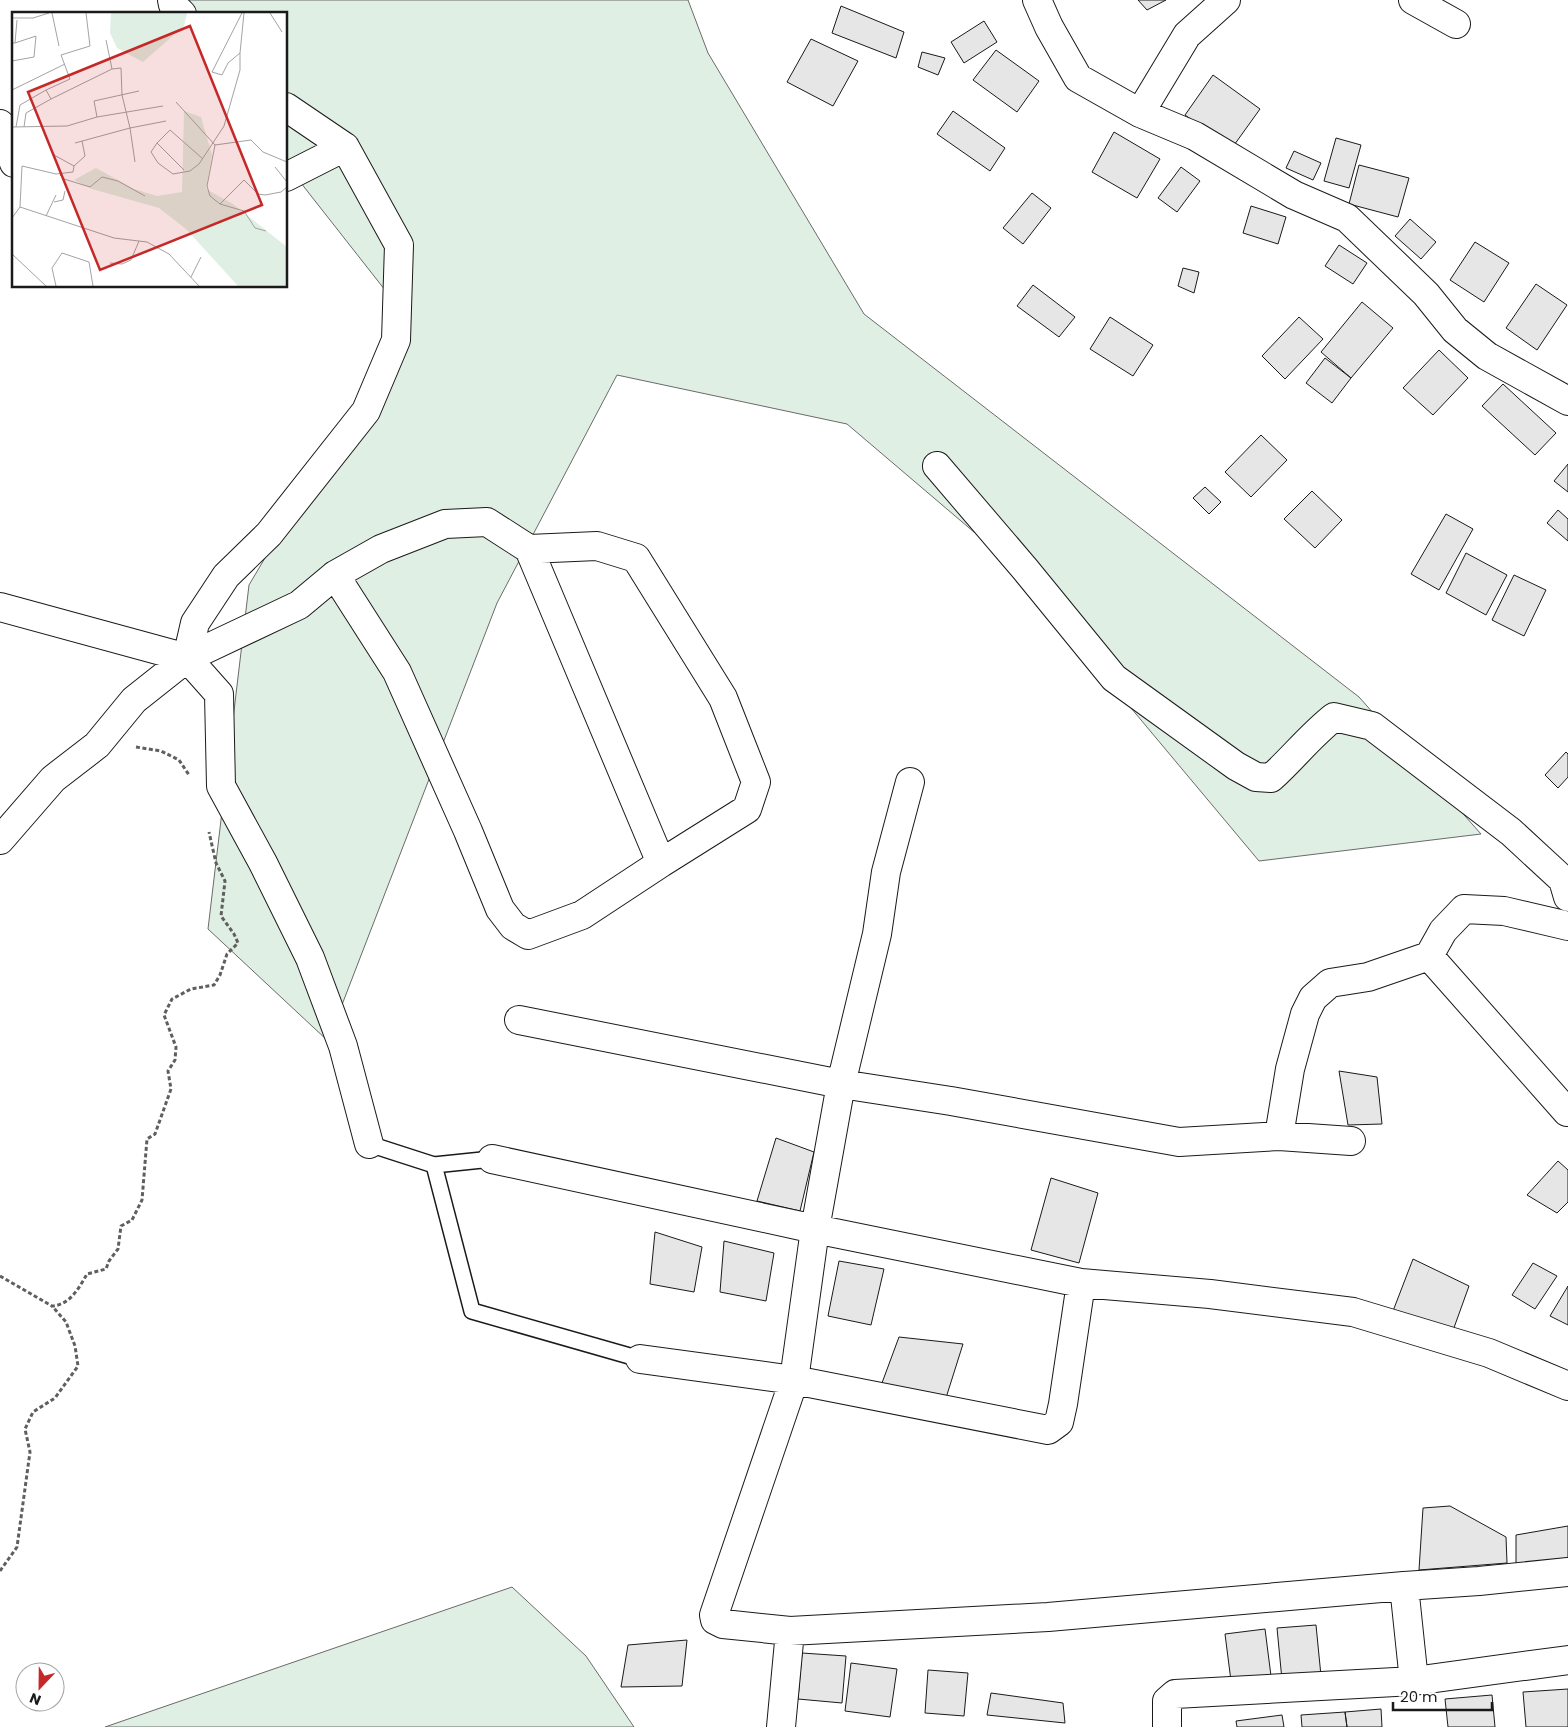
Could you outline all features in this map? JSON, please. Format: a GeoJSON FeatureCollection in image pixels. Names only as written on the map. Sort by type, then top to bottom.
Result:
{"type":"FeatureCollection","features":[{"type":"Feature","properties":{"kind":"street"},"geometry":{"type":"LineString","coordinates":[[172,0],[173,6],[180,12]]}},
{"type":"Feature","properties":{"kind":"street"},"geometry":{"type":"LineString","coordinates":[[1037,0],[1049,27],[1078,78],[1140,113],[1195,136],[1294,195],[1347,218],[1426,294],[1455,330],[1487,356],[1568,401]]}},
{"type":"Feature","properties":{"kind":"street"},"geometry":{"type":"LineString","coordinates":[[1140,113],[1187,35],[1226,0]]}},
{"type":"Feature","properties":{"kind":"street"},"geometry":{"type":"LineString","coordinates":[[1413,0],[1456,24]]}},
{"type":"Feature","properties":{"kind":"street"},"geometry":{"type":"LineString","coordinates":[[187,658],[195,623],[226,576],[269,534],[366,411],[396,340],[398,245],[345,147],[288,108]]}},
{"type":"Feature","properties":{"kind":"street"},"geometry":{"type":"LineString","coordinates":[[0,124],[12,157]]}},
{"type":"Feature","properties":{"kind":"street"},"geometry":{"type":"LineString","coordinates":[[288,176],[345,147]]}},
{"type":"Feature","properties":{"kind":"street"},"geometry":{"type":"LineString","coordinates":[[937,466],[1025,568],[1114,678],[1236,766],[1256,776],[1271,778],[1318,730],[1334,717],[1372,726],[1511,832],[1563,880],[1568,897]]}},
{"type":"Feature","properties":{"kind":"street"},"geometry":{"type":"LineString","coordinates":[[0,840],[53,779],[97,745],[134,700],[187,658],[299,605],[335,575],[381,550],[445,524],[488,522],[529,548],[597,546],[636,558],[723,698],[756,782],[747,810],[582,915],[528,935],[513,926],[500,909],[468,831],[397,672],[335,575]]}},
{"type":"Feature","properties":{"kind":"street"},"geometry":{"type":"LineString","coordinates":[[529,548],[661,863]]}},
{"type":"Feature","properties":{"kind":"street"},"geometry":{"type":"LineString","coordinates":[[0,607],[187,658],[219,694],[221,786],[263,863],[310,958],[343,1046],[369,1144]]}},
{"type":"Feature","properties":{"kind":"street"},"geometry":{"type":"LineString","coordinates":[[910,782],[886,872],[877,934],[841,1084],[815,1228],[794,1380],[714,1614],[715,1620],[723,1624],[790,1631],[1048,1617],[1568,1572]]}},
{"type":"Feature","properties":{"kind":"street"},"geometry":{"type":"LineString","coordinates":[[1279,1136],[1290,1069],[1305,1014],[1313,998],[1330,982],[1368,977],[1429,956],[1443,931],[1464,908],[1504,911],[1568,926]]}},
{"type":"Feature","properties":{"kind":"street"},"geometry":{"type":"LineString","coordinates":[[1429,956],[1567,1112]]}},
{"type":"Feature","properties":{"kind":"street"},"geometry":{"type":"LineString","coordinates":[[518,1020],[841,1084],[951,1101],[1179,1142],[1279,1136],[1350,1141]]}},
{"type":"Feature","properties":{"kind":"street"},"geometry":{"type":"LineString","coordinates":[[492,1159],[1081,1283],[1210,1294],[1353,1312],[1489,1353],[1568,1386]]}},
{"type":"Feature","properties":{"kind":"street"},"geometry":{"type":"LineString","coordinates":[[640,1359],[794,1380],[1048,1430],[1058,1422],[1063,1404],[1081,1283]]}},
{"type":"Feature","properties":{"kind":"street"},"geometry":{"type":"LineString","coordinates":[[1404,1586],[1414,1681]]}},
{"type":"Feature","properties":{"kind":"street"},"geometry":{"type":"LineString","coordinates":[[781,1727],[790,1631]]}},
{"type":"Feature","properties":{"kind":"street"},"geometry":{"type":"LineString","coordinates":[[1167,1727],[1167,1701],[1175,1694],[1414,1681],[1568,1660]]}},
{"type":"Feature","properties":{"kind":"lane"},"geometry":{"type":"LineString","coordinates":[[369,1144],[434,1166],[492,1159]]}},
{"type":"Feature","properties":{"kind":"lane"},"geometry":{"type":"LineString","coordinates":[[434,1166],[472,1310],[640,1359]]}},
{"type":"Feature","properties":{"kind":"path"},"geometry":{"type":"LineString","coordinates":[[97,745],[112,751],[132,746],[161,751],[179,760],[193,782]]}},
{"type":"Feature","properties":{"kind":"path"},"geometry":{"type":"LineString","coordinates":[[52,1306],[60,1306],[77,1291],[88,1274],[106,1269],[109,1261],[118,1249],[121,1226],[132,1220],[142,1200],[147,1139],[155,1134],[171,1089],[168,1071],[175,1060],[176,1047],[164,1015],[172,999],[190,989],[214,985],[220,975],[227,954],[238,943],[221,916],[225,882],[216,863],[208,828]]}},
{"type":"Feature","properties":{"kind":"path"},"geometry":{"type":"LineString","coordinates":[[0,1276],[52,1306],[66,1322],[75,1346],[78,1366],[55,1398],[33,1412],[25,1429],[30,1452],[17,1547],[0,1571]]}},
{"type":"Feature","properties":{"kind":"green space"},"geometry":{"type":"Polygon","coordinates":[[[186,0],[688,0],[708,53],[864,314],[1359,697],[1481,834],[1259,861],[1008,561],[847,424],[617,375],[497,603],[328,1041],[208,929],[249,585],[407,318],[288,167],[288,12],[192,12],[186,0]]]}},
{"type":"Feature","properties":{"kind":"green space"},"geometry":{"type":"Polygon","coordinates":[[[512,1587],[586,1656],[634,1727],[105,1727],[512,1587]]]}},
{"type":"Feature","properties":{"kind":"building"},"geometry":{"type":"Polygon","coordinates":[[[1138,0],[1166,0],[1147,10],[1138,0]]]}},
{"type":"Feature","properties":{"kind":"building"},"geometry":{"type":"Polygon","coordinates":[[[841,6],[904,32],[896,58],[832,33],[841,6]]]}},
{"type":"Feature","properties":{"kind":"building"},"geometry":{"type":"Polygon","coordinates":[[[984,21],[997,42],[964,63],[951,42],[984,21]]]}},
{"type":"Feature","properties":{"kind":"building"},"geometry":{"type":"Polygon","coordinates":[[[811,39],[858,61],[833,106],[787,82],[811,39]]]}},
{"type":"Feature","properties":{"kind":"building"},"geometry":{"type":"Polygon","coordinates":[[[996,50],[1039,81],[1017,112],[973,80],[996,50]]]}},
{"type":"Feature","properties":{"kind":"building"},"geometry":{"type":"Polygon","coordinates":[[[922,52],[945,58],[938,75],[918,67],[922,52]]]}},
{"type":"Feature","properties":{"kind":"building"},"geometry":{"type":"Polygon","coordinates":[[[1213,75],[1260,109],[1232,148],[1185,115],[1213,75]]]}},
{"type":"Feature","properties":{"kind":"building"},"geometry":{"type":"Polygon","coordinates":[[[953,111],[1005,148],[990,171],[937,134],[953,111]]]}},
{"type":"Feature","properties":{"kind":"building"},"geometry":{"type":"Polygon","coordinates":[[[1114,132],[1160,159],[1137,198],[1092,172],[1114,132]]]}},
{"type":"Feature","properties":{"kind":"building"},"geometry":{"type":"Polygon","coordinates":[[[1336,138],[1361,145],[1349,188],[1324,181],[1336,138]]]}},
{"type":"Feature","properties":{"kind":"building"},"geometry":{"type":"Polygon","coordinates":[[[1294,151],[1321,163],[1313,180],[1286,168],[1294,151]]]}},
{"type":"Feature","properties":{"kind":"building"},"geometry":{"type":"Polygon","coordinates":[[[1359,165],[1409,178],[1398,217],[1349,204],[1359,165]]]}},
{"type":"Feature","properties":{"kind":"building"},"geometry":{"type":"Polygon","coordinates":[[[1181,167],[1200,181],[1177,212],[1158,198],[1181,167]]]}},
{"type":"Feature","properties":{"kind":"building"},"geometry":{"type":"Polygon","coordinates":[[[1032,193],[1051,208],[1023,244],[1003,228],[1032,193]]]}},
{"type":"Feature","properties":{"kind":"building"},"geometry":{"type":"Polygon","coordinates":[[[1251,206],[1286,217],[1278,244],[1243,233],[1251,206]]]}},
{"type":"Feature","properties":{"kind":"building"},"geometry":{"type":"Polygon","coordinates":[[[1410,219],[1436,242],[1421,259],[1395,236],[1410,219]]]}},
{"type":"Feature","properties":{"kind":"building"},"geometry":{"type":"Polygon","coordinates":[[[1475,242],[1509,263],[1484,302],[1450,280],[1475,242]]]}},
{"type":"Feature","properties":{"kind":"building"},"geometry":{"type":"Polygon","coordinates":[[[1339,245],[1367,263],[1353,284],[1325,266],[1339,245]]]}},
{"type":"Feature","properties":{"kind":"building"},"geometry":{"type":"Polygon","coordinates":[[[1183,268],[1199,272],[1194,293],[1178,286],[1183,268]]]}},
{"type":"Feature","properties":{"kind":"building"},"geometry":{"type":"Polygon","coordinates":[[[1536,284],[1567,305],[1537,350],[1506,328],[1536,284]]]}},
{"type":"Feature","properties":{"kind":"building"},"geometry":{"type":"Polygon","coordinates":[[[1033,285],[1075,317],[1059,337],[1017,306],[1033,285]]]}},
{"type":"Feature","properties":{"kind":"building"},"geometry":{"type":"Polygon","coordinates":[[[1362,302],[1393,328],[1351,378],[1321,352],[1362,302]]]}},
{"type":"Feature","properties":{"kind":"building"},"geometry":{"type":"Polygon","coordinates":[[[1110,317],[1153,345],[1133,376],[1090,349],[1110,317]]]}},
{"type":"Feature","properties":{"kind":"building"},"geometry":{"type":"Polygon","coordinates":[[[1299,317],[1323,339],[1285,379],[1262,356],[1299,317]]]}},
{"type":"Feature","properties":{"kind":"building"},"geometry":{"type":"Polygon","coordinates":[[[1439,350],[1468,378],[1433,415],[1403,388],[1439,350]]]}},
{"type":"Feature","properties":{"kind":"building"},"geometry":{"type":"Polygon","coordinates":[[[1325,358],[1351,378],[1332,403],[1306,383],[1325,358]]]}},
{"type":"Feature","properties":{"kind":"building"},"geometry":{"type":"Polygon","coordinates":[[[1503,384],[1556,433],[1535,455],[1482,406],[1503,384]]]}},
{"type":"Feature","properties":{"kind":"building"},"geometry":{"type":"Polygon","coordinates":[[[1261,435],[1287,460],[1251,497],[1225,472],[1261,435]]]}},
{"type":"Feature","properties":{"kind":"building"},"geometry":{"type":"Polygon","coordinates":[[[1568,464],[1568,492],[1554,481],[1568,464]]]}},
{"type":"Feature","properties":{"kind":"building"},"geometry":{"type":"Polygon","coordinates":[[[1205,487],[1221,502],[1209,514],[1193,498],[1205,487]]]}},
{"type":"Feature","properties":{"kind":"building"},"geometry":{"type":"Polygon","coordinates":[[[1312,491],[1342,520],[1315,548],[1284,519],[1312,491]]]}},
{"type":"Feature","properties":{"kind":"building"},"geometry":{"type":"Polygon","coordinates":[[[1558,510],[1568,519],[1568,541],[1547,523],[1558,510]]]}},
{"type":"Feature","properties":{"kind":"building"},"geometry":{"type":"Polygon","coordinates":[[[1446,514],[1473,529],[1439,590],[1411,574],[1446,514]]]}},
{"type":"Feature","properties":{"kind":"building"},"geometry":{"type":"Polygon","coordinates":[[[1466,553],[1507,575],[1486,615],[1446,593],[1466,553]]]}},
{"type":"Feature","properties":{"kind":"building"},"geometry":{"type":"Polygon","coordinates":[[[1514,575],[1546,590],[1524,636],[1492,620],[1514,575]]]}},
{"type":"Feature","properties":{"kind":"building"},"geometry":{"type":"Polygon","coordinates":[[[1566,752],[1568,754],[1568,777],[1558,788],[1545,775],[1566,752]]]}},
{"type":"Feature","properties":{"kind":"building"},"geometry":{"type":"Polygon","coordinates":[[[1339,1071],[1377,1077],[1382,1124],[1348,1125],[1339,1071]]]}},
{"type":"Feature","properties":{"kind":"building"},"geometry":{"type":"Polygon","coordinates":[[[776,1138],[814,1152],[800,1211],[757,1201],[776,1138]]]}},
{"type":"Feature","properties":{"kind":"building"},"geometry":{"type":"Polygon","coordinates":[[[1558,1161],[1568,1170],[1568,1202],[1557,1213],[1527,1195],[1558,1161]]]}},
{"type":"Feature","properties":{"kind":"building"},"geometry":{"type":"Polygon","coordinates":[[[1051,1178],[1098,1193],[1079,1263],[1031,1250],[1051,1178]]]}},
{"type":"Feature","properties":{"kind":"building"},"geometry":{"type":"Polygon","coordinates":[[[655,1232],[702,1247],[694,1292],[650,1284],[655,1232]]]}},
{"type":"Feature","properties":{"kind":"building"},"geometry":{"type":"Polygon","coordinates":[[[724,1241],[774,1253],[766,1301],[720,1292],[724,1241]]]}},
{"type":"Feature","properties":{"kind":"building"},"geometry":{"type":"Polygon","coordinates":[[[1413,1259],[1469,1286],[1451,1336],[1393,1311],[1413,1259]]]}},
{"type":"Feature","properties":{"kind":"building"},"geometry":{"type":"Polygon","coordinates":[[[839,1261],[884,1269],[871,1325],[828,1316],[839,1261]]]}},
{"type":"Feature","properties":{"kind":"building"},"geometry":{"type":"Polygon","coordinates":[[[1533,1263],[1557,1276],[1535,1309],[1512,1295],[1533,1263]]]}},
{"type":"Feature","properties":{"kind":"building"},"geometry":{"type":"Polygon","coordinates":[[[1568,1286],[1568,1325],[1550,1316],[1568,1286]]]}},
{"type":"Feature","properties":{"kind":"building"},"geometry":{"type":"Polygon","coordinates":[[[899,1337],[963,1344],[945,1401],[879,1391],[899,1337]]]}},
{"type":"Feature","properties":{"kind":"building"},"geometry":{"type":"Polygon","coordinates":[[[1450,1506],[1506,1537],[1507,1563],[1419,1570],[1423,1508],[1450,1506]]]}},
{"type":"Feature","properties":{"kind":"building"},"geometry":{"type":"Polygon","coordinates":[[[1568,1526],[1568,1564],[1516,1571],[1516,1535],[1568,1526]]]}},
{"type":"Feature","properties":{"kind":"building"},"geometry":{"type":"Polygon","coordinates":[[[1316,1625],[1321,1676],[1282,1680],[1277,1628],[1316,1625]]]}},
{"type":"Feature","properties":{"kind":"building"},"geometry":{"type":"Polygon","coordinates":[[[1265,1629],[1271,1676],[1231,1681],[1225,1634],[1265,1629]]]}},
{"type":"Feature","properties":{"kind":"building"},"geometry":{"type":"Polygon","coordinates":[[[687,1640],[682,1686],[621,1687],[628,1645],[687,1640]]]}},
{"type":"Feature","properties":{"kind":"building"},"geometry":{"type":"Polygon","coordinates":[[[802,1653],[846,1656],[842,1703],[798,1699],[802,1653]]]}},
{"type":"Feature","properties":{"kind":"building"},"geometry":{"type":"Polygon","coordinates":[[[851,1663],[897,1669],[890,1717],[845,1711],[851,1663]]]}},
{"type":"Feature","properties":{"kind":"building"},"geometry":{"type":"Polygon","coordinates":[[[928,1670],[968,1673],[964,1716],[925,1713],[928,1670]]]}},
{"type":"Feature","properties":{"kind":"building"},"geometry":{"type":"Polygon","coordinates":[[[1568,1689],[1568,1727],[1526,1727],[1523,1692],[1568,1689]]]}},
{"type":"Feature","properties":{"kind":"building"},"geometry":{"type":"Polygon","coordinates":[[[991,1693],[1063,1703],[1065,1723],[987,1715],[991,1693]]]}},
{"type":"Feature","properties":{"kind":"building"},"geometry":{"type":"Polygon","coordinates":[[[1492,1695],[1495,1727],[1448,1727],[1445,1699],[1492,1695]]]}},
{"type":"Feature","properties":{"kind":"building"},"geometry":{"type":"Polygon","coordinates":[[[1381,1709],[1382,1727],[1347,1727],[1345,1712],[1381,1709]]]}},
{"type":"Feature","properties":{"kind":"building"},"geometry":{"type":"Polygon","coordinates":[[[1345,1712],[1347,1727],[1302,1727],[1301,1715],[1345,1712]]]}},
{"type":"Feature","properties":{"kind":"building"},"geometry":{"type":"Polygon","coordinates":[[[1282,1715],[1284,1727],[1237,1727],[1236,1721],[1282,1715]]]}}]}
